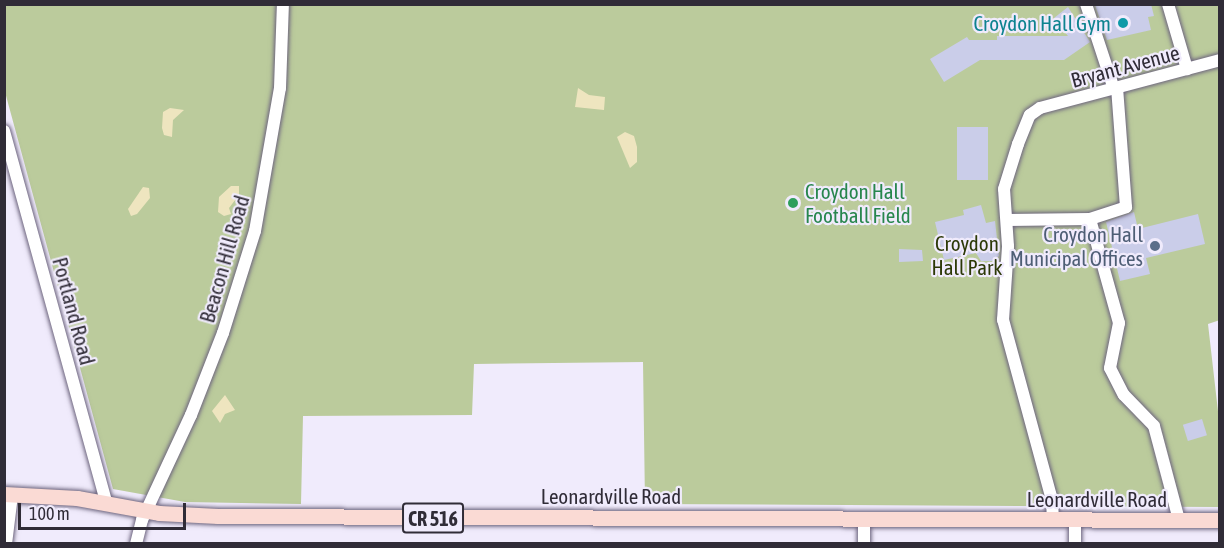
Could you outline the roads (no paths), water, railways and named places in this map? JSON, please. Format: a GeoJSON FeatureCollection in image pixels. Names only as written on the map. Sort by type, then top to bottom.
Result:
{"type":"FeatureCollection","features":[{"type":"Feature","properties":{"kind":"main road","name":"Leonardville Road"},"geometry":{"type":"LineString","coordinates":[[8,494],[106,502],[148,511],[218,516],[1220,520]]}},
{"type":"Feature","properties":{"kind":"street","name":"Beacon Hill Road"},"geometry":{"type":"LineString","coordinates":[[136,543],[219,343],[255,231],[280,88],[283,4]]}},
{"type":"Feature","properties":{"kind":"street"},"geometry":{"type":"LineString","coordinates":[[1053,520],[1052,500],[1004,331],[1007,220],[1090,219],[1126,207],[1119,154],[1122,125],[1115,89],[1086,4]]}},
{"type":"Feature","properties":{"kind":"street"},"geometry":{"type":"LineString","coordinates":[[1168,4],[1186,69]]}},
{"type":"Feature","properties":{"kind":"street","name":"Bryant Avenue"},"geometry":{"type":"LineString","coordinates":[[1007,220],[1006,178],[1026,122],[1040,108],[1220,60]]}},
{"type":"Feature","properties":{"kind":"street","name":"Portland Road"},"geometry":{"type":"LineString","coordinates":[[4,131],[106,502]]}},
{"type":"Feature","properties":{"kind":"street"},"geometry":{"type":"LineString","coordinates":[[1090,219],[1119,324],[1110,353],[1112,373],[1124,395],[1154,426],[1179,520]]}},
{"type":"Feature","properties":{"kind":"street"},"geometry":{"type":"LineString","coordinates":[[6,543],[8,494]]}},
{"type":"Feature","properties":{"kind":"street"},"geometry":{"type":"LineString","coordinates":[[864,519],[864,543]]}},
{"type":"Feature","properties":{"kind":"street"},"geometry":{"type":"LineString","coordinates":[[1075,520],[1075,543]]}},
{"type":"Feature","properties":{"kind":"place","name":"Croydon Hall Gym"},"geometry":{"type":"Point","coordinates":[1123,23]}},
{"type":"Feature","properties":{"kind":"place","name":"Croydon Hall Football Field"},"geometry":{"type":"Point","coordinates":[793,203]}},
{"type":"Feature","properties":{"kind":"place","name":"Croydon Hall Municipal Offices"},"geometry":{"type":"Point","coordinates":[1155,246]}},
{"type":"Feature","properties":{"kind":"park label","name":"Croydon Hall Park"},"geometry":{"type":"Point","coordinates":[967,255]}}]}
